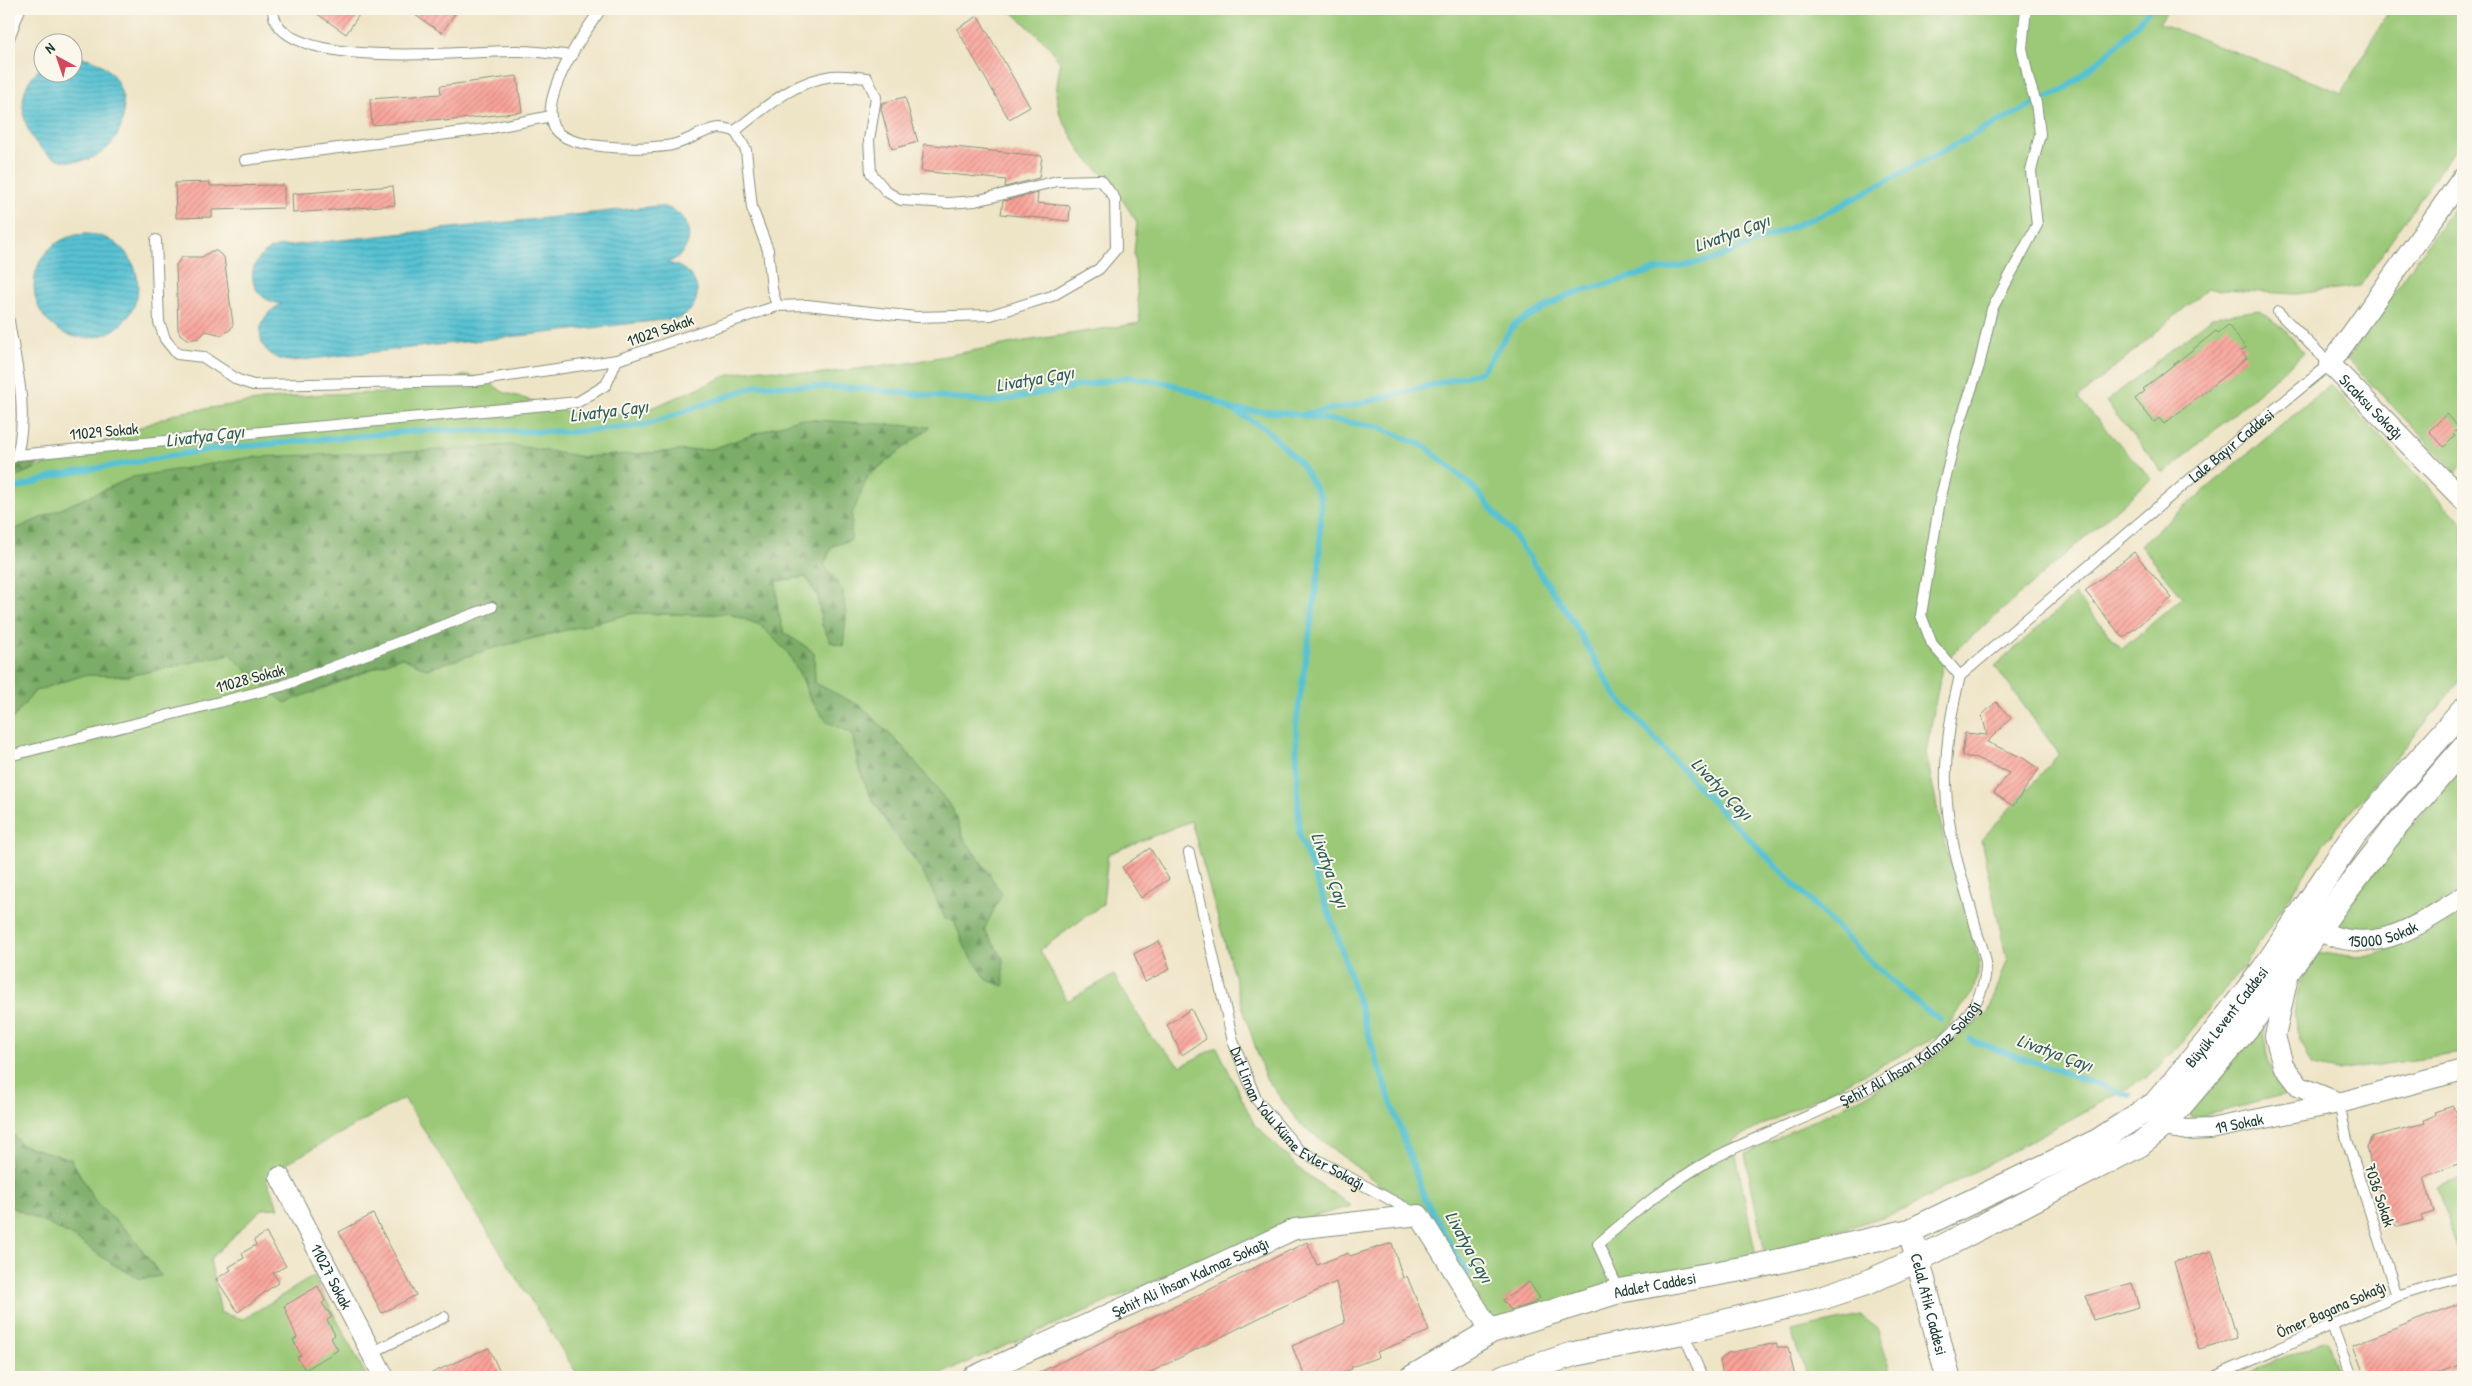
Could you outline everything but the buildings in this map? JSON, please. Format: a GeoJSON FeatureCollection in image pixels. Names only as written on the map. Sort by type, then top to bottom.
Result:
{"type":"FeatureCollection","features":[{"type":"Feature","properties":{"kind":"street","name":"Lale Bayır Caddesi"},"geometry":{"type":"LineString","coordinates":[[2330,364],[2463,177]]}},
{"type":"Feature","properties":{"kind":"street","name":"Sıcaksu Sokağı"},"geometry":{"type":"LineString","coordinates":[[2330,364],[2459,488]]}},
{"type":"Feature","properties":{"kind":"street","name":"Büyük Levent Caddesi"},"geometry":{"type":"LineString","coordinates":[[1910,1231],[2098,1141],[2155,1104],[2254,1000],[2289,972],[2307,925],[2354,835],[2463,710]]}},
{"type":"Feature","properties":{"kind":"street","name":"Büyük Levent Caddesi"},"geometry":{"type":"LineString","coordinates":[[1917,1260],[2139,1145],[2163,1126],[2307,925],[2342,896],[2397,825],[2463,749]]}},
{"type":"Feature","properties":{"kind":"street","name":"15000 Sokak"},"geometry":{"type":"LineString","coordinates":[[2307,925],[2345,940],[2358,942],[2372,940],[2418,925],[2463,897]]}},
{"type":"Feature","properties":{"kind":"street"},"geometry":{"type":"LineString","coordinates":[[2275,1036],[2289,972]]}},
{"type":"Feature","properties":{"kind":"street"},"geometry":{"type":"LineString","coordinates":[[2254,1000],[2275,1036],[2283,1064],[2300,1087],[2339,1103]]}},
{"type":"Feature","properties":{"kind":"street","name":"19 Sokak"},"geometry":{"type":"LineString","coordinates":[[2163,1126],[2188,1130],[2210,1129],[2339,1103],[2463,1070]]}},
{"type":"Feature","properties":{"kind":"street"},"geometry":{"type":"LineString","coordinates":[[2155,1104],[2163,1126]]}},
{"type":"Feature","properties":{"kind":"street","name":"11027 Sokak"},"geometry":{"type":"LineString","coordinates":[[280,1177],[384,1377]]}},
{"type":"Feature","properties":{"kind":"street","name":"Dut Liman Yolu Küme Evler Sokağı"},"geometry":{"type":"LineString","coordinates":[[1419,1215],[1491,1330]]}},
{"type":"Feature","properties":{"kind":"street","name":"Şehit Ali İhsan Kalmaz Sokağı"},"geometry":{"type":"LineString","coordinates":[[972,1377],[1294,1229],[1419,1215]]}},
{"type":"Feature","properties":{"kind":"street","name":"Adalet Caddesi"},"geometry":{"type":"LineString","coordinates":[[1413,1377],[1491,1330],[1619,1291],[1758,1266],[1910,1231]]}},
{"type":"Feature","properties":{"kind":"street","name":"Celal Atik Caddesi"},"geometry":{"type":"LineString","coordinates":[[1910,1231],[1948,1377]]}},
{"type":"Feature","properties":{"kind":"street"},"geometry":{"type":"LineString","coordinates":[[1502,1377],[1574,1354],[1683,1332],[1821,1298],[1866,1283],[1917,1260]]}},
{"type":"Feature","properties":{"kind":"lane"},"geometry":{"type":"LineString","coordinates":[[9,38],[20,9]]}},
{"type":"Feature","properties":{"kind":"lane"},"geometry":{"type":"LineString","coordinates":[[273,9],[273,15],[280,28],[295,39],[335,51],[385,54],[520,51],[572,56]]}},
{"type":"Feature","properties":{"kind":"lane"},"geometry":{"type":"LineString","coordinates":[[601,9],[556,86],[550,104],[553,127],[560,135],[595,147],[668,146],[719,128],[735,131],[746,150],[752,208],[768,250],[772,290],[777,306]]}},
{"type":"Feature","properties":{"kind":"lane"},"geometry":{"type":"LineString","coordinates":[[1960,676],[1932,644],[1922,615],[1940,500],[1957,432],[1979,366],[1992,309],[2037,225],[2031,171],[2040,134],[2036,103],[2029,82],[2022,48],[2026,9]]}},
{"type":"Feature","properties":{"kind":"lane","name":"11029 Sokak"},"geometry":{"type":"LineString","coordinates":[[13,457],[578,402],[606,385],[618,360],[777,306],[807,305],[916,317],[991,315],[1052,296],[1099,269],[1116,249],[1115,199],[1101,180],[1057,181],[975,201],[948,203],[901,200],[887,192],[871,173],[869,140],[876,97],[867,78],[832,76],[801,85],[777,99],[735,131]]}},
{"type":"Feature","properties":{"kind":"lane"},"geometry":{"type":"LineString","coordinates":[[245,160],[486,129],[551,116]]}},
{"type":"Feature","properties":{"kind":"lane"},"geometry":{"type":"LineString","coordinates":[[156,240],[159,322],[165,339],[177,354],[204,357],[238,380],[253,385],[475,381],[618,360]]}},
{"type":"Feature","properties":{"kind":"lane","name":"Sıcaksu Sokağı"},"geometry":{"type":"LineString","coordinates":[[2278,312],[2330,364]]}},
{"type":"Feature","properties":{"kind":"lane"},"geometry":{"type":"LineString","coordinates":[[9,321],[22,403],[22,432],[13,457]]}},
{"type":"Feature","properties":{"kind":"lane","name":"Lale Bayır Caddesi"},"geometry":{"type":"LineString","coordinates":[[1960,676],[2201,470],[2330,364]]}},
{"type":"Feature","properties":{"kind":"lane","name":"11028 Sokak"},"geometry":{"type":"LineString","coordinates":[[9,756],[282,686],[492,607]]}},
{"type":"Feature","properties":{"kind":"lane","name":"Şehit Ali İhsan Kalmaz Sokağı"},"geometry":{"type":"LineString","coordinates":[[1619,1291],[1598,1244],[1654,1196],[1712,1159],[1860,1092],[1916,1061],[1948,1038],[1978,1001],[1984,986],[1986,961],[1951,841],[1944,775],[1949,717],[1960,676]]}},
{"type":"Feature","properties":{"kind":"lane","name":"Dut Liman Yolu Küme Evler Sokağı"},"geometry":{"type":"LineString","coordinates":[[1189,853],[1233,1041],[1256,1099],[1299,1150],[1419,1215]]}},
{"type":"Feature","properties":{"kind":"lane","name":"7036 Sokak"},"geometry":{"type":"LineString","coordinates":[[2339,1103],[2347,1140],[2397,1296]]}},
{"type":"Feature","properties":{"kind":"lane","name":"Ömer Bagana Sokağı"},"geometry":{"type":"LineString","coordinates":[[2214,1377],[2397,1296],[2463,1276]]}},
{"type":"Feature","properties":{"kind":"lane"},"geometry":{"type":"LineString","coordinates":[[371,1353],[444,1317]]}},
{"type":"Feature","properties":{"kind":"lane"},"geometry":{"type":"LineString","coordinates":[[2332,1325],[2351,1377]]}},
{"type":"Feature","properties":{"kind":"lane"},"geometry":{"type":"LineString","coordinates":[[1683,1332],[1702,1377]]}},
{"type":"Feature","properties":{"kind":"green space"},"geometry":{"type":"Polygon","coordinates":[[[1009,9],[2168,9],[2159,23],[2342,93],[2390,9],[2463,9],[2463,142],[2451,154],[2360,286],[2296,294],[2207,289],[2078,398],[2151,479],[1943,662],[1926,753],[1944,841],[1980,962],[1973,992],[1941,1035],[1733,1140],[1758,1266],[1491,1331],[1419,1215],[1300,1124],[1265,1077],[1244,1012],[1191,821],[1108,854],[1103,904],[1040,950],[1067,1001],[1114,975],[1151,1037],[1181,1066],[1217,1047],[1254,1124],[1302,1171],[1351,1206],[1281,1226],[934,1377],[579,1377],[404,1098],[276,1169],[266,1179],[279,1208],[262,1209],[210,1259],[221,1313],[243,1319],[314,1276],[367,1377],[9,1377],[9,1206],[71,1235],[111,1263],[140,1279],[161,1276],[132,1236],[96,1203],[71,1159],[21,1145],[9,1129],[9,723],[35,691],[84,675],[128,676],[230,654],[246,670],[314,693],[401,657],[427,669],[490,649],[634,613],[701,615],[727,613],[760,625],[788,653],[802,678],[810,699],[827,722],[852,733],[858,766],[870,796],[954,921],[966,949],[1003,958],[984,930],[990,874],[964,839],[952,808],[903,747],[862,707],[815,683],[814,652],[784,633],[778,611],[776,581],[806,577],[818,597],[822,625],[831,642],[843,646],[843,591],[824,565],[832,546],[851,540],[852,514],[868,476],[929,428],[798,419],[712,449],[584,457],[510,445],[133,477],[9,532],[9,463],[16,476],[177,413],[270,399],[325,394],[393,393],[467,375],[486,380],[503,392],[591,419],[654,407],[731,374],[761,369],[815,374],[908,363],[1019,342],[1140,323],[1134,254],[1137,222],[1111,183],[1082,154],[1060,115],[1056,94],[1060,63],[1050,47],[1009,9]]]}},
{"type":"Feature","properties":{"kind":"green space"},"geometry":{"type":"Polygon","coordinates":[[[2463,194],[2463,463],[2456,472],[2347,359],[2463,194]]]}},
{"type":"Feature","properties":{"kind":"green space"},"geometry":{"type":"Polygon","coordinates":[[[2259,310],[2284,329],[2304,353],[2164,474],[2106,402],[2212,317],[2259,310]]]}},
{"type":"Feature","properties":{"kind":"green space"},"geometry":{"type":"Polygon","coordinates":[[[9,351],[16,401],[9,452],[9,351]]]}},
{"type":"Feature","properties":{"kind":"green space"},"geometry":{"type":"Polygon","coordinates":[[[2330,384],[2463,524],[2463,677],[2326,841],[2244,966],[2181,1043],[2148,1077],[1904,1210],[1765,1254],[1745,1154],[1921,1068],[1988,1013],[2007,961],[1981,840],[2059,754],[1995,666],[2075,595],[2122,649],[2183,597],[2140,545],[2330,384]]]}},
{"type":"Feature","properties":{"kind":"green space"},"geometry":{"type":"Polygon","coordinates":[[[798,419],[930,427],[868,476],[852,514],[851,540],[832,546],[824,565],[843,591],[846,618],[843,646],[831,642],[822,625],[818,597],[806,577],[776,581],[778,611],[784,633],[814,652],[815,683],[862,707],[903,747],[952,808],[964,839],[1002,893],[984,930],[1003,958],[1004,986],[987,980],[966,949],[954,921],[945,919],[910,852],[876,805],[861,773],[852,733],[827,722],[810,699],[802,678],[788,653],[760,625],[727,613],[701,615],[634,613],[490,649],[427,669],[401,657],[285,703],[230,654],[128,676],[84,675],[35,691],[9,723],[9,532],[133,477],[252,457],[427,451],[510,445],[584,457],[712,449],[798,419]]]}},
{"type":"Feature","properties":{"kind":"green space"},"geometry":{"type":"Polygon","coordinates":[[[40,463],[33,469],[9,479],[9,464],[40,463]]]}},
{"type":"Feature","properties":{"kind":"green space"},"geometry":{"type":"Polygon","coordinates":[[[2463,766],[2463,888],[2411,918],[2382,930],[2354,934],[2333,926],[2345,902],[2463,766]]]}},
{"type":"Feature","properties":{"kind":"green space"},"geometry":{"type":"Polygon","coordinates":[[[2463,909],[2463,1053],[2337,1071],[2312,1066],[2298,1034],[2294,1008],[2301,983],[2316,952],[2343,956],[2375,955],[2422,935],[2463,909]]]}},
{"type":"Feature","properties":{"kind":"green space"},"geometry":{"type":"Polygon","coordinates":[[[2264,1022],[2267,1053],[2272,1070],[2282,1086],[2290,1094],[2203,1116],[2191,1116],[2185,1108],[2264,1022]]]}},
{"type":"Feature","properties":{"kind":"green space"},"geometry":{"type":"Polygon","coordinates":[[[9,1129],[21,1145],[71,1159],[96,1203],[132,1236],[161,1276],[140,1279],[111,1263],[71,1235],[9,1206],[9,1129]]]}},
{"type":"Feature","properties":{"kind":"green space"},"geometry":{"type":"Polygon","coordinates":[[[2463,1178],[2463,1263],[2461,1264],[2437,1187],[2463,1178]]]}},
{"type":"Feature","properties":{"kind":"green space"},"geometry":{"type":"Polygon","coordinates":[[[1861,1316],[1877,1328],[1893,1377],[1807,1377],[1791,1331],[1861,1316]]]}},
{"type":"Feature","properties":{"kind":"green space"},"geometry":{"type":"Polygon","coordinates":[[[2326,1340],[2339,1377],[2240,1377],[2326,1340]]]}},
{"type":"Feature","properties":{"kind":"water"},"geometry":{"type":"Polygon","coordinates":[[[82,58],[93,60],[108,69],[118,83],[123,100],[123,118],[117,135],[106,149],[89,159],[69,161],[52,156],[38,146],[29,131],[24,114],[24,97],[32,78],[32,82],[82,82],[82,58]]]}},
{"type":"Feature","properties":{"kind":"water"},"geometry":{"type":"Polygon","coordinates":[[[657,206],[669,208],[679,214],[685,221],[688,230],[688,240],[685,249],[678,257],[667,263],[678,266],[686,271],[696,286],[695,303],[690,311],[681,318],[292,361],[280,359],[270,354],[264,346],[261,328],[264,319],[271,310],[282,304],[270,301],[261,295],[255,287],[253,269],[265,253],[276,247],[657,206]]]}},
{"type":"Feature","properties":{"kind":"water"},"geometry":{"type":"Polygon","coordinates":[[[86,234],[106,238],[123,249],[134,266],[138,286],[134,306],[123,323],[106,334],[86,338],[66,334],[49,323],[38,306],[34,286],[38,266],[49,249],[66,238],[86,234]]]}},
{"type":"Feature","properties":{"kind":"waterway","name":"Livatya Çayı"},"geometry":{"type":"LineString","coordinates":[[1304,414],[1355,405],[1481,372],[1515,324],[1568,295],[1652,271],[1712,260],[1828,212],[1996,123],[2065,89],[2121,42],[2150,9]]}},
{"type":"Feature","properties":{"kind":"waterway","name":"Livatya Çayı"},"geometry":{"type":"LineString","coordinates":[[9,491],[57,475],[212,449],[429,430],[572,432],[646,425],[759,385],[857,388],[992,402],[1128,377],[1171,384],[1212,399],[1265,428],[1301,464],[1321,498],[1319,569],[1296,725],[1299,834],[1337,935],[1379,1068],[1425,1199],[1467,1274]]}},
{"type":"Feature","properties":{"kind":"waterway","name":"Livatya Çayı"},"geometry":{"type":"LineString","coordinates":[[1236,410],[1286,413],[1379,427],[1426,447],[1472,486],[1513,534],[1569,615],[1614,693],[1698,787],[1870,961],[1924,1009],[1940,1019]]}},
{"type":"Feature","properties":{"kind":"waterway","name":"Livatya Çayı"},"geometry":{"type":"LineString","coordinates":[[1970,1039],[2129,1095]]}}]}
